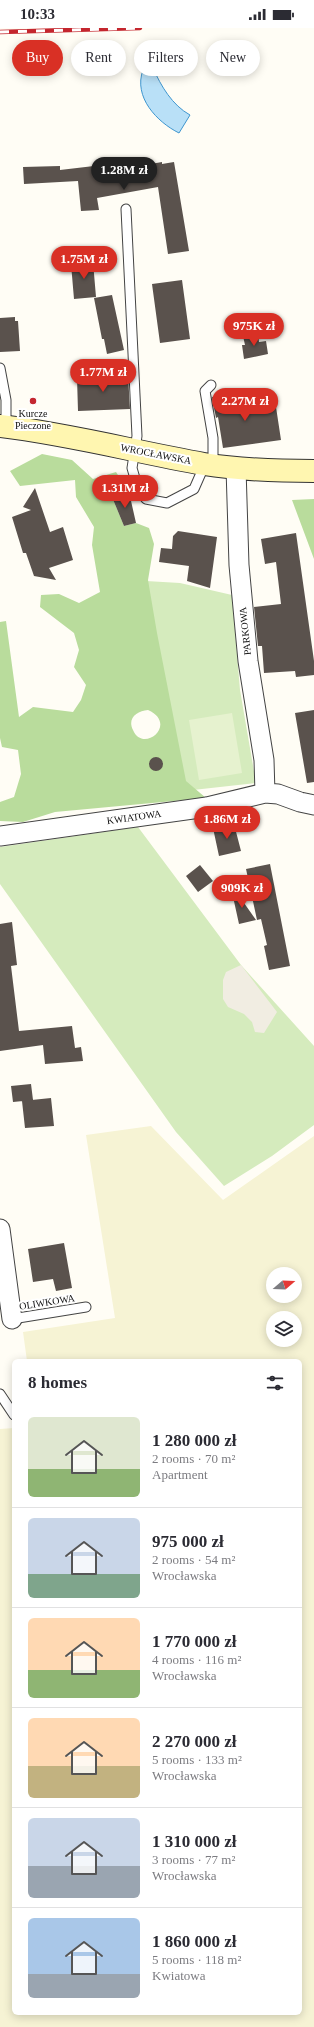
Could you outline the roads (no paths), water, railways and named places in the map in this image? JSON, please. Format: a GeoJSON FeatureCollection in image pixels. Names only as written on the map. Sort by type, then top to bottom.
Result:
{"type":"FeatureCollection","features":[{"type":"Feature","properties":{"kind":"main road","name":"WROCŁAWSKA"},"geometry":{"type":"LineString","coordinates":[[3,426],[67,435],[136,450],[236,468],[314,471]]}},
{"type":"Feature","properties":{"kind":"street","name":"PARKOWA"},"geometry":{"type":"LineString","coordinates":[[236,468],[239,566],[248,661],[264,760],[265,793]]}},
{"type":"Feature","properties":{"kind":"street","name":"KWIATOWA"},"geometry":{"type":"LineString","coordinates":[[0,836],[207,807],[265,793],[278,794],[307,803]]}},
{"type":"Feature","properties":{"kind":"street"},"geometry":{"type":"LineString","coordinates":[[307,803],[314,816]]}},
{"type":"Feature","properties":{"kind":"street"},"geometry":{"type":"LineString","coordinates":[[0,1229],[12,1319]]}},
{"type":"Feature","properties":{"kind":"lane"},"geometry":{"type":"LineString","coordinates":[[126,210],[134,351],[136,450],[132,468],[138,489],[146,499],[168,503],[194,489],[209,464],[214,438],[206,391],[211,385]]}},
{"type":"Feature","properties":{"kind":"lane"},"geometry":{"type":"LineString","coordinates":[[0,368],[6,400],[3,426]]}},
{"type":"Feature","properties":{"kind":"lane","name":"OLIWKOWA"},"geometry":{"type":"LineString","coordinates":[[12,1319],[86,1307]]}},
{"type":"Feature","properties":{"kind":"lane"},"geometry":{"type":"LineString","coordinates":[[0,1394],[12,1413]]}},
{"type":"Feature","properties":{"kind":"water"},"geometry":{"type":"Polygon","coordinates":[[[142,76],[157,76],[172,100],[190,115],[179,133],[163,122],[149,108],[141,90],[142,76]]]}},
{"type":"Feature","properties":{"kind":"railway"},"geometry":{"type":"LineString","coordinates":[[0,32],[140,28]]}},
{"type":"Feature","properties":{"kind":"place","name":"Kurcze Pieczone"},"geometry":{"type":"Point","coordinates":[33,401]}}]}
